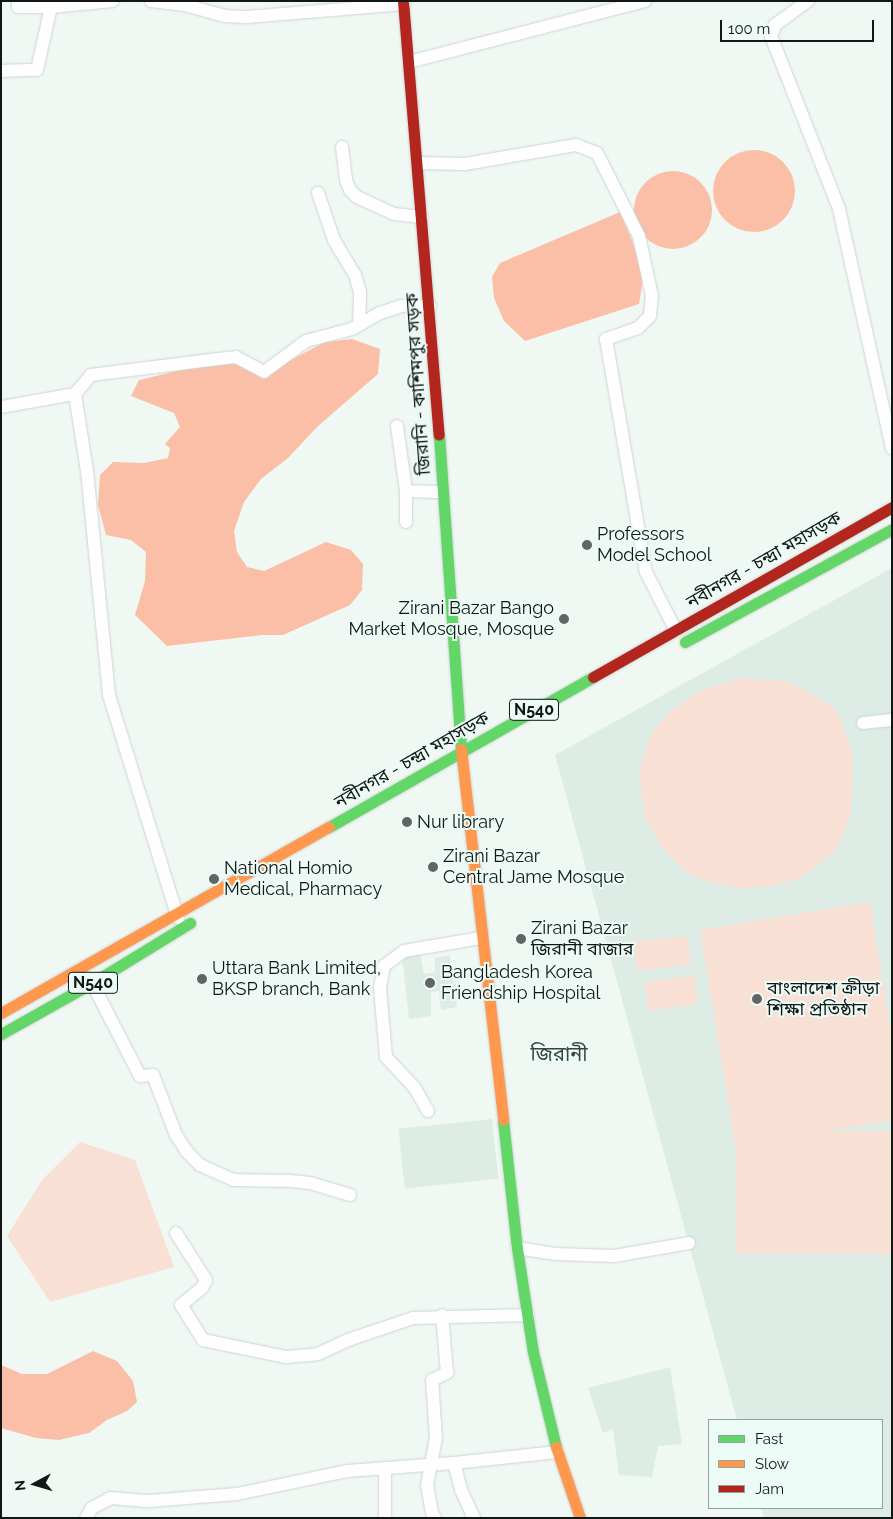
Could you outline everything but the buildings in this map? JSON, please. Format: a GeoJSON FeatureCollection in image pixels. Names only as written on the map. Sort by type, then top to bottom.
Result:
{"type":"FeatureCollection","features":[{"type":"Feature","properties":{"kind":"main road","name":"জিরানি - কাশিমপুর সড়ক"},"geometry":{"type":"LineString","coordinates":[[404,3],[430,306],[461,751],[517,1248],[533,1352],[557,1452],[580,1518]]}},
{"type":"Feature","properties":{"kind":"main road","name":"নবীনগর - চন্দ্রা মহাসড়ক"},"geometry":{"type":"LineString","coordinates":[[1,1013],[177,915],[461,751],[892,507]]}},
{"type":"Feature","properties":{"kind":"main road","name":"নবীনগর - চন্দ্রা মহাসড়ক"},"geometry":{"type":"LineString","coordinates":[[676,648],[892,529]]}},
{"type":"Feature","properties":{"kind":"main road","name":"N540"},"geometry":{"type":"LineString","coordinates":[[1,1034],[92,983],[199,918]]}},
{"type":"Feature","properties":{"kind":"street"},"geometry":{"type":"LineString","coordinates":[[18,1],[18,7],[113,1]]}},
{"type":"Feature","properties":{"kind":"street"},"geometry":{"type":"LineString","coordinates":[[151,1],[186,5],[224,16],[247,17],[404,3]]}},
{"type":"Feature","properties":{"kind":"street"},"geometry":{"type":"LineString","coordinates":[[409,62],[645,1]]}},
{"type":"Feature","properties":{"kind":"street"},"geometry":{"type":"LineString","coordinates":[[808,1],[774,25],[771,36],[839,210],[892,448]]}},
{"type":"Feature","properties":{"kind":"street"},"geometry":{"type":"LineString","coordinates":[[1,71],[36,70],[45,42],[51,4]]}},
{"type":"Feature","properties":{"kind":"street"},"geometry":{"type":"LineString","coordinates":[[417,163],[465,164],[576,145],[597,153],[638,236],[652,296],[650,316],[638,328],[606,339],[646,572],[676,631]]}},
{"type":"Feature","properties":{"kind":"street"},"geometry":{"type":"LineString","coordinates":[[342,147],[346,180],[350,190],[357,197],[394,214],[422,217]]}},
{"type":"Feature","properties":{"kind":"street"},"geometry":{"type":"LineString","coordinates":[[318,193],[334,240],[355,274],[360,292],[359,324]]}},
{"type":"Feature","properties":{"kind":"street"},"geometry":{"type":"LineString","coordinates":[[1,407],[75,394],[91,374],[236,357],[264,372],[306,341],[352,329],[380,313],[401,306],[430,306]]}},
{"type":"Feature","properties":{"kind":"street"},"geometry":{"type":"LineString","coordinates":[[75,394],[87,470],[109,695],[182,928]]}},
{"type":"Feature","properties":{"kind":"street"},"geometry":{"type":"LineString","coordinates":[[397,426],[406,491],[406,522]]}},
{"type":"Feature","properties":{"kind":"street"},"geometry":{"type":"LineString","coordinates":[[406,491],[443,492]]}},
{"type":"Feature","properties":{"kind":"street"},"geometry":{"type":"LineString","coordinates":[[863,724],[892,720]]}},
{"type":"Feature","properties":{"kind":"street"},"geometry":{"type":"LineString","coordinates":[[428,1111],[414,1087],[386,1057],[380,988],[384,966],[404,951],[482,938]]}},
{"type":"Feature","properties":{"kind":"street"},"geometry":{"type":"LineString","coordinates":[[92,983],[140,1076],[152,1076],[176,1134],[187,1152],[200,1165],[233,1180],[310,1183],[350,1195]]}},
{"type":"Feature","properties":{"kind":"street"},"geometry":{"type":"LineString","coordinates":[[176,1233],[206,1280],[202,1288],[181,1305],[203,1340],[286,1357],[318,1354],[348,1340],[413,1318],[442,1315],[528,1315]]}},
{"type":"Feature","properties":{"kind":"street"},"geometry":{"type":"LineString","coordinates":[[517,1248],[555,1254],[614,1256],[689,1243]]}},
{"type":"Feature","properties":{"kind":"street"},"geometry":{"type":"LineString","coordinates":[[435,1518],[432,1513],[427,1485],[436,1438],[432,1380],[447,1373],[442,1315]]}},
{"type":"Feature","properties":{"kind":"street"},"geometry":{"type":"LineString","coordinates":[[86,1518],[92,1508],[111,1498],[149,1501],[237,1494],[347,1471],[432,1465],[557,1452]]}},
{"type":"Feature","properties":{"kind":"street"},"geometry":{"type":"LineString","coordinates":[[454,1463],[461,1490],[474,1518]]}},
{"type":"Feature","properties":{"kind":"street"},"geometry":{"type":"LineString","coordinates":[[385,1468],[385,1518]]}},
{"type":"Feature","properties":{"kind":"shaded area"},"geometry":{"type":"Polygon","coordinates":[[[754,150],[770,153],[783,162],[792,175],[795,191],[792,207],[783,220],[770,229],[754,232],[738,229],[725,220],[716,207],[713,191],[716,175],[725,162],[738,153],[754,150]]]}},
{"type":"Feature","properties":{"kind":"shaded area"},"geometry":{"type":"Polygon","coordinates":[[[665,171],[681,171],[695,177],[706,188],[712,202],[712,218],[706,232],[695,243],[681,249],[665,249],[651,243],[640,232],[634,218],[634,202],[640,188],[651,177],[665,171]]]}},
{"type":"Feature","properties":{"kind":"shaded area"},"geometry":{"type":"Polygon","coordinates":[[[620,212],[632,240],[643,279],[639,304],[525,341],[504,321],[494,298],[492,277],[500,263],[620,212]]]}},
{"type":"Feature","properties":{"kind":"shaded area"},"geometry":{"type":"Polygon","coordinates":[[[352,339],[380,349],[378,374],[317,427],[288,458],[261,479],[244,502],[234,531],[237,552],[247,567],[264,571],[326,542],[351,550],[363,564],[362,590],[350,605],[283,635],[263,635],[167,646],[135,615],[145,581],[146,552],[131,540],[106,535],[98,505],[100,475],[113,462],[144,463],[168,458],[170,448],[165,444],[180,427],[174,413],[131,396],[139,380],[230,362],[263,376],[272,374],[285,363],[325,342],[352,339]]]}},
{"type":"Feature","properties":{"kind":"shaded area","name":"বাংলাদেশ ক্রীড়া শিক্ষা প্রতিষ্ঠান"},"geometry":{"type":"Polygon","coordinates":[[[892,568],[892,1518],[764,1518],[761,1509],[883,1509],[883,1419],[737,1419],[555,755],[892,568]]]}},
{"type":"Feature","properties":{"kind":"shaded area"},"geometry":{"type":"Polygon","coordinates":[[[741,678],[785,681],[809,692],[837,710],[853,755],[851,815],[836,850],[802,878],[770,886],[742,889],[708,882],[686,872],[660,845],[645,817],[639,773],[651,733],[674,709],[698,692],[741,678]]]}},
{"type":"Feature","properties":{"kind":"shaded area"},"geometry":{"type":"Polygon","coordinates":[[[870,902],[892,1040],[892,1121],[735,1144],[700,930],[870,902]]]}},
{"type":"Feature","properties":{"kind":"shaded area"},"geometry":{"type":"Polygon","coordinates":[[[688,936],[691,965],[637,970],[634,942],[688,936]]]}},
{"type":"Feature","properties":{"kind":"shaded area","name":"Bangladesh Korea Friendship Hospital"},"geometry":{"type":"Polygon","coordinates":[[[420,954],[424,974],[435,972],[435,958],[450,955],[457,1007],[441,1010],[439,991],[431,992],[431,1016],[409,1019],[402,956],[420,954]]]}},
{"type":"Feature","properties":{"kind":"shaded area"},"geometry":{"type":"Polygon","coordinates":[[[694,975],[698,1004],[649,1011],[644,982],[694,975]]]}},
{"type":"Feature","properties":{"kind":"shaded area"},"geometry":{"type":"Polygon","coordinates":[[[492,1119],[498,1179],[405,1188],[399,1129],[492,1119]]]}},
{"type":"Feature","properties":{"kind":"shaded area"},"geometry":{"type":"Polygon","coordinates":[[[736,1131],[892,1131],[892,1254],[736,1254],[736,1131]]]}},
{"type":"Feature","properties":{"kind":"shaded area"},"geometry":{"type":"Polygon","coordinates":[[[80,1142],[135,1160],[174,1267],[50,1302],[7,1236],[42,1180],[80,1142]]]}},
{"type":"Feature","properties":{"kind":"shaded area"},"geometry":{"type":"Polygon","coordinates":[[[93,1351],[117,1361],[133,1381],[137,1402],[127,1411],[107,1420],[89,1433],[59,1440],[36,1438],[1,1428],[1,1365],[22,1374],[47,1374],[93,1351]]]}},
{"type":"Feature","properties":{"kind":"shaded area"},"geometry":{"type":"Polygon","coordinates":[[[670,1367],[682,1444],[658,1446],[652,1477],[619,1475],[613,1429],[603,1433],[588,1388],[670,1367]]]}},
{"type":"Feature","properties":{"kind":"traffic: fast"},"geometry":{"type":"LineString","coordinates":[[439,435],[461,749]]}},
{"type":"Feature","properties":{"kind":"traffic: fast"},"geometry":{"type":"LineString","coordinates":[[685,642],[892,529]]}},
{"type":"Feature","properties":{"kind":"traffic: fast"},"geometry":{"type":"LineString","coordinates":[[329,827],[593,677]]}},
{"type":"Feature","properties":{"kind":"traffic: fast"},"geometry":{"type":"LineString","coordinates":[[1,1034],[92,983],[190,923]]}},
{"type":"Feature","properties":{"kind":"traffic: fast"},"geometry":{"type":"LineString","coordinates":[[503,1120],[517,1248],[533,1352],[556,1447]]}},
{"type":"Feature","properties":{"kind":"traffic: slow"},"geometry":{"type":"LineString","coordinates":[[461,749],[503,1120]]}},
{"type":"Feature","properties":{"kind":"traffic: slow"},"geometry":{"type":"LineString","coordinates":[[1,1013],[329,827]]}},
{"type":"Feature","properties":{"kind":"traffic: slow"},"geometry":{"type":"LineString","coordinates":[[556,1447],[580,1518]]}},
{"type":"Feature","properties":{"kind":"traffic: jam"},"geometry":{"type":"LineString","coordinates":[[403,1],[439,435]]}},
{"type":"Feature","properties":{"kind":"traffic: jam"},"geometry":{"type":"LineString","coordinates":[[593,677],[892,507]]}},
{"type":"Feature","properties":{"kind":"place","name":"Professors Model School"},"geometry":{"type":"Point","coordinates":[587,545]}},
{"type":"Feature","properties":{"kind":"place","name":"Zirani Bazar Bango Market Mosque, Mosque"},"geometry":{"type":"Point","coordinates":[564,619]}},
{"type":"Feature","properties":{"kind":"place","name":"Nur library"},"geometry":{"type":"Point","coordinates":[407,822]}},
{"type":"Feature","properties":{"kind":"place","name":"Zirani Bazar Central Jame Mosque"},"geometry":{"type":"Point","coordinates":[433,867]}},
{"type":"Feature","properties":{"kind":"place","name":"National Homio Medical, Pharmacy"},"geometry":{"type":"Point","coordinates":[214,879]}},
{"type":"Feature","properties":{"kind":"place","name":"Zirani Bazar জিরানী বাজার"},"geometry":{"type":"Point","coordinates":[521,939]}},
{"type":"Feature","properties":{"kind":"place","name":"Uttara Bank Limited, BKSP branch, Bank"},"geometry":{"type":"Point","coordinates":[202,979]}},
{"type":"Feature","properties":{"kind":"place","name":"Bangladesh Korea Friendship Hospital"},"geometry":{"type":"Point","coordinates":[430,983]}},
{"type":"Feature","properties":{"kind":"place","name":"বাংলাদেশ ক্রীড়া শিক্ষা প্রতিষ্ঠান"},"geometry":{"type":"Point","coordinates":[757,999]}},
{"type":"Feature","properties":{"kind":"district","name":"জিরানী"},"geometry":{"type":"Point","coordinates":[559,1054]}}]}
